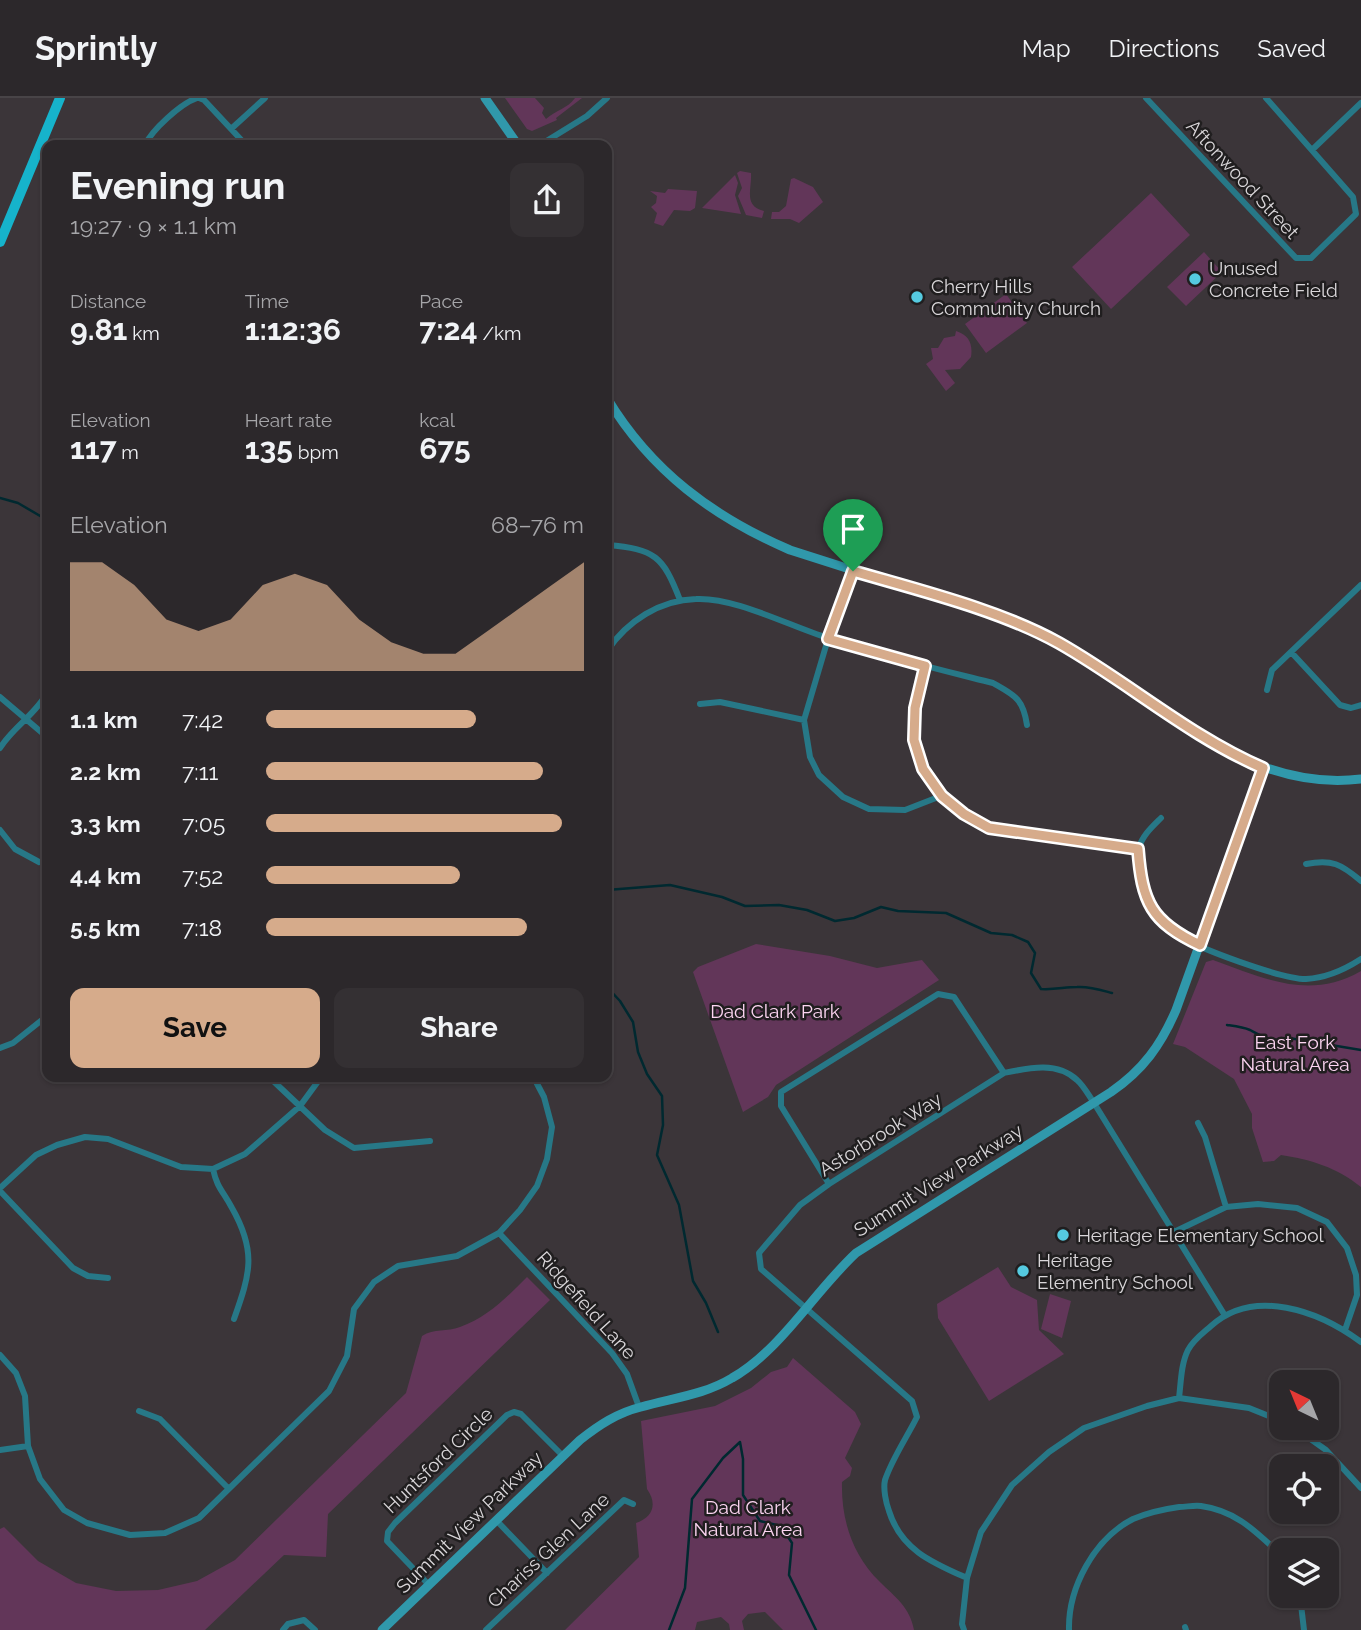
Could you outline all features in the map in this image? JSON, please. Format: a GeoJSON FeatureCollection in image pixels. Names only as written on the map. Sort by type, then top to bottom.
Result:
{"type":"FeatureCollection","features":[{"type":"Feature","properties":{"kind":"main road"},"geometry":{"type":"LineString","coordinates":[[42,140],[60,98]]}},
{"type":"Feature","properties":{"kind":"main road"},"geometry":{"type":"LineString","coordinates":[[0,242],[42,141]]}},
{"type":"Feature","properties":{"kind":"street"},"geometry":{"type":"LineString","coordinates":[[149,140],[160,125],[190,100],[198,98],[204,100],[241,140]]}},
{"type":"Feature","properties":{"kind":"street"},"geometry":{"type":"LineString","coordinates":[[231,129],[265,98]]}},
{"type":"Feature","properties":{"kind":"street"},"geometry":{"type":"LineString","coordinates":[[485,98],[514,140]]}},
{"type":"Feature","properties":{"kind":"street"},"geometry":{"type":"LineString","coordinates":[[548,140],[587,116],[607,98]]}},
{"type":"Feature","properties":{"kind":"street","name":"Aftonwood Street"},"geometry":{"type":"LineString","coordinates":[[1146,98],[1296,258],[1311,258],[1356,215],[1353,197],[1313,149]]}},
{"type":"Feature","properties":{"kind":"street"},"geometry":{"type":"LineString","coordinates":[[1266,98],[1313,149],[1361,103]]}},
{"type":"Feature","properties":{"kind":"street"},"geometry":{"type":"LineString","coordinates":[[612,405],[663,469],[703,503],[759,537],[1033,630],[1080,656],[1223,748],[1263,768],[1283,775],[1306,778],[1361,779]]}},
{"type":"Feature","properties":{"kind":"street"},"geometry":{"type":"LineString","coordinates":[[612,545],[632,547],[656,556],[669,572],[680,600]]}},
{"type":"Feature","properties":{"kind":"street"},"geometry":{"type":"LineString","coordinates":[[853,571],[828,639],[804,720],[810,757],[819,775],[843,797],[869,809],[905,810],[942,796]]}},
{"type":"Feature","properties":{"kind":"street"},"geometry":{"type":"LineString","coordinates":[[1267,690],[1272,670],[1361,585]]}},
{"type":"Feature","properties":{"kind":"street"},"geometry":{"type":"LineString","coordinates":[[612,645],[633,622],[655,608],[680,600],[698,598],[727,602],[828,639],[993,683],[1017,697],[1025,709],[1027,725]]}},
{"type":"Feature","properties":{"kind":"street"},"geometry":{"type":"LineString","coordinates":[[1291,652],[1340,705],[1351,708],[1361,705]]}},
{"type":"Feature","properties":{"kind":"street"},"geometry":{"type":"LineString","coordinates":[[925,666],[915,708],[914,740],[923,769],[942,796],[964,814],[989,828],[1138,849]]}},
{"type":"Feature","properties":{"kind":"street"},"geometry":{"type":"LineString","coordinates":[[0,697],[42,733]]}},
{"type":"Feature","properties":{"kind":"street"},"geometry":{"type":"LineString","coordinates":[[0,748],[42,701]]}},
{"type":"Feature","properties":{"kind":"street"},"geometry":{"type":"LineString","coordinates":[[700,704],[720,702],[804,720]]}},
{"type":"Feature","properties":{"kind":"street","name":"Summit View Parkway"},"geometry":{"type":"LineString","coordinates":[[382,1630],[563,1456],[602,1423],[639,1407],[702,1392],[729,1380],[754,1364],[845,1263],[872,1241],[1094,1102],[1126,1081],[1150,1059],[1160,1045],[1176,1010],[1263,768]]}},
{"type":"Feature","properties":{"kind":"street"},"geometry":{"type":"LineString","coordinates":[[1161,818],[1148,830],[1138,849],[1140,880],[1146,899],[1159,919],[1177,934],[1272,973],[1306,979],[1335,974],[1361,958]]}},
{"type":"Feature","properties":{"kind":"street"},"geometry":{"type":"LineString","coordinates":[[0,831],[15,849],[39,862]]}},
{"type":"Feature","properties":{"kind":"street"},"geometry":{"type":"LineString","coordinates":[[1306,864],[1325,861],[1349,871],[1361,881]]}},
{"type":"Feature","properties":{"kind":"street"},"geometry":{"type":"LineString","coordinates":[[829,1184],[781,1106],[781,1092],[938,994],[954,997],[1004,1073]]}},
{"type":"Feature","properties":{"kind":"street"},"geometry":{"type":"LineString","coordinates":[[0,1048],[13,1043],[42,1020]]}},
{"type":"Feature","properties":{"kind":"street","name":"Astorbrook Way"},"geometry":{"type":"LineString","coordinates":[[805,1308],[761,1269],[759,1253],[800,1206],[829,1184],[1004,1073],[1036,1066],[1055,1069],[1077,1079],[1094,1102],[1224,1314]]}},
{"type":"Feature","properties":{"kind":"street"},"geometry":{"type":"LineString","coordinates":[[274,1082],[325,1130],[355,1148],[430,1141]]}},
{"type":"Feature","properties":{"kind":"street"},"geometry":{"type":"LineString","coordinates":[[108,1278],[88,1276],[74,1268],[0,1189],[36,1155],[57,1144],[85,1137],[108,1139],[181,1167],[213,1169],[245,1154],[300,1106],[318,1082]]}},
{"type":"Feature","properties":{"kind":"street"},"geometry":{"type":"LineString","coordinates":[[0,1355],[16,1373],[25,1396],[28,1446],[40,1479],[64,1510],[87,1523],[130,1535],[165,1533],[199,1518],[329,1391],[347,1356],[354,1309],[374,1282],[398,1266],[457,1256],[499,1233],[520,1210],[537,1186],[547,1159],[552,1127],[544,1097],[536,1082]]}},
{"type":"Feature","properties":{"kind":"street"},"geometry":{"type":"LineString","coordinates":[[1198,1123],[1205,1137],[1226,1207]]}},
{"type":"Feature","properties":{"kind":"street"},"geometry":{"type":"LineString","coordinates":[[213,1169],[217,1187],[244,1230],[248,1253],[248,1278],[234,1319]]}},
{"type":"Feature","properties":{"kind":"street"},"geometry":{"type":"LineString","coordinates":[[1174,1232],[1226,1207],[1258,1204],[1297,1208],[1327,1222],[1347,1248],[1356,1275],[1357,1295],[1345,1330]]}},
{"type":"Feature","properties":{"kind":"street","name":"Ridgefield Lane"},"geometry":{"type":"LineString","coordinates":[[499,1233],[612,1353],[627,1374],[639,1407]]}},
{"type":"Feature","properties":{"kind":"street"},"geometry":{"type":"LineString","coordinates":[[1179,1398],[1183,1364],[1195,1339],[1224,1314],[1250,1305],[1280,1306],[1345,1330],[1361,1342]]}},
{"type":"Feature","properties":{"kind":"street"},"geometry":{"type":"LineString","coordinates":[[805,1308],[912,1401],[917,1417],[884,1482],[887,1504],[894,1526],[908,1545],[925,1560],[967,1578]]}},
{"type":"Feature","properties":{"kind":"street"},"geometry":{"type":"LineString","coordinates":[[964,1630],[962,1624],[967,1578],[981,1532],[1012,1485],[1049,1452],[1084,1428],[1179,1398],[1249,1408],[1269,1416]]}},
{"type":"Feature","properties":{"kind":"street"},"geometry":{"type":"LineString","coordinates":[[139,1410],[160,1419],[228,1488]]}},
{"type":"Feature","properties":{"kind":"street","name":"Huntsford Circle"},"geometry":{"type":"LineString","coordinates":[[429,1585],[387,1541],[388,1532],[395,1522],[507,1415],[514,1412],[521,1414],[563,1456]]}},
{"type":"Feature","properties":{"kind":"street"},"geometry":{"type":"LineString","coordinates":[[1312,1440],[1326,1450],[1361,1488]]}},
{"type":"Feature","properties":{"kind":"street"},"geometry":{"type":"LineString","coordinates":[[0,1450],[28,1446]]}},
{"type":"Feature","properties":{"kind":"street","name":"Chariss Glen Lane"},"geometry":{"type":"LineString","coordinates":[[486,1630],[624,1500],[633,1504]]}},
{"type":"Feature","properties":{"kind":"street"},"geometry":{"type":"LineString","coordinates":[[1069,1630],[1074,1593],[1086,1565],[1110,1536],[1133,1520],[1167,1509],[1200,1505],[1243,1520],[1269,1544]]}},
{"type":"Feature","properties":{"kind":"street"},"geometry":{"type":"LineString","coordinates":[[496,1520],[547,1573]]}},
{"type":"Feature","properties":{"kind":"street"},"geometry":{"type":"LineString","coordinates":[[1301,1608],[1304,1630]]}},
{"type":"Feature","properties":{"kind":"street"},"geometry":{"type":"LineString","coordinates":[[282,1630],[288,1624],[304,1620],[315,1630]]}},
{"type":"Feature","properties":{"kind":"green space"},"geometry":{"type":"Polygon","coordinates":[[[505,98],[535,98],[544,108],[542,113],[546,119],[575,98],[582,98],[556,118],[557,120],[532,131],[527,129],[505,98]]]}},
{"type":"Feature","properties":{"kind":"green space"},"geometry":{"type":"Polygon","coordinates":[[[737,173],[751,173],[751,201],[757,209],[764,211],[762,218],[746,215],[738,196],[742,188],[737,173]]]}},
{"type":"Feature","properties":{"kind":"green space"},"geometry":{"type":"Polygon","coordinates":[[[735,175],[738,183],[735,195],[741,214],[702,208],[735,175]]]}},
{"type":"Feature","properties":{"kind":"green space"},"geometry":{"type":"Polygon","coordinates":[[[791,179],[813,187],[823,202],[799,223],[790,219],[771,219],[772,212],[779,212],[786,206],[791,179]]]}},
{"type":"Feature","properties":{"kind":"green space"},"geometry":{"type":"Polygon","coordinates":[[[668,189],[697,191],[695,208],[690,211],[674,210],[663,226],[654,223],[657,213],[651,207],[656,203],[657,196],[650,191],[665,193],[668,189]]]}},
{"type":"Feature","properties":{"kind":"green space"},"geometry":{"type":"Polygon","coordinates":[[[1151,193],[1190,235],[1111,309],[1072,267],[1151,193]]]}},
{"type":"Feature","properties":{"kind":"green space","name":"Unused Concrete Field"},"geometry":{"type":"Polygon","coordinates":[[[1204,252],[1222,272],[1186,306],[1167,287],[1204,252]]]}},
{"type":"Feature","properties":{"kind":"green space"},"geometry":{"type":"Polygon","coordinates":[[[1006,294],[1027,323],[986,353],[965,324],[1006,294]]]}},
{"type":"Feature","properties":{"kind":"green space"},"geometry":{"type":"Polygon","coordinates":[[[956,331],[969,341],[971,357],[960,369],[945,370],[955,383],[946,391],[926,364],[933,359],[931,348],[938,348],[944,338],[955,336],[956,331]]]}},
{"type":"Feature","properties":{"kind":"green space","name":"Dad Clark Park"},"geometry":{"type":"Polygon","coordinates":[[[756,944],[830,956],[877,968],[922,960],[939,980],[776,1085],[768,1097],[743,1112],[693,972],[698,967],[756,944]]]}},
{"type":"Feature","properties":{"kind":"green space","name":"East Fork Natural Area"},"geometry":{"type":"Polygon","coordinates":[[[1213,960],[1268,979],[1305,985],[1342,980],[1361,971],[1361,1187],[1333,1169],[1303,1159],[1281,1155],[1274,1161],[1263,1162],[1252,1128],[1252,1114],[1234,1079],[1185,1047],[1173,1044],[1206,962],[1213,960]]]}},
{"type":"Feature","properties":{"kind":"green space"},"geometry":{"type":"Polygon","coordinates":[[[998,1267],[1011,1287],[1037,1300],[1039,1330],[1064,1354],[989,1401],[938,1318],[937,1304],[998,1267]]]}},
{"type":"Feature","properties":{"kind":"green space"},"geometry":{"type":"Polygon","coordinates":[[[527,1277],[550,1300],[328,1514],[326,1557],[284,1555],[205,1630],[0,1630],[0,1529],[4,1527],[38,1561],[76,1583],[116,1591],[158,1590],[197,1581],[235,1560],[406,1393],[422,1336],[460,1327],[479,1318],[527,1277]]]}},
{"type":"Feature","properties":{"kind":"green space"},"geometry":{"type":"Polygon","coordinates":[[[1050,1294],[1071,1301],[1062,1338],[1041,1329],[1050,1294]]]}},
{"type":"Feature","properties":{"kind":"green space","name":"Dad Clark Natural Area"},"geometry":{"type":"Polygon","coordinates":[[[793,1358],[855,1412],[861,1424],[845,1458],[852,1468],[850,1476],[842,1482],[846,1523],[862,1560],[905,1609],[914,1630],[783,1630],[765,1612],[748,1614],[742,1621],[744,1630],[730,1630],[729,1624],[721,1617],[697,1622],[695,1630],[565,1630],[639,1557],[636,1523],[647,1517],[653,1504],[647,1489],[641,1421],[715,1406],[751,1388],[771,1372],[787,1367],[793,1358]]]}},
{"type":"Feature","properties":{"kind":"waterway"},"geometry":{"type":"LineString","coordinates":[[0,498],[18,503],[42,517]]}},
{"type":"Feature","properties":{"kind":"waterway"},"geometry":{"type":"LineString","coordinates":[[612,890],[670,885],[722,897],[745,906],[779,905],[807,910],[835,921],[854,918],[881,907],[898,911],[946,913],[991,933],[1012,935],[1028,942],[1035,953],[1031,973],[1041,989],[1086,987],[1112,993]]}},
{"type":"Feature","properties":{"kind":"waterway"},"geometry":{"type":"LineString","coordinates":[[612,992],[633,1022],[638,1052],[647,1074],[662,1096],[663,1125],[657,1155],[679,1205],[693,1281],[718,1332]]}},
{"type":"Feature","properties":{"kind":"waterway"},"geometry":{"type":"LineString","coordinates":[[1227,1025],[1247,1029],[1273,1040],[1289,1038],[1361,1050]]}},
{"type":"Feature","properties":{"kind":"waterway"},"geometry":{"type":"LineString","coordinates":[[740,1442],[743,1495],[760,1521],[781,1526],[792,1543],[789,1575],[816,1630]]}},
{"type":"Feature","properties":{"kind":"waterway"},"geometry":{"type":"LineString","coordinates":[[669,1630],[685,1588],[692,1499],[723,1458],[740,1442]]}},
{"type":"Feature","properties":{"kind":"place","name":"Unused Concrete Field"},"geometry":{"type":"Point","coordinates":[1195,279]}},
{"type":"Feature","properties":{"kind":"place","name":"Cherry Hills Community Church"},"geometry":{"type":"Point","coordinates":[917,297]}},
{"type":"Feature","properties":{"kind":"place","name":"Heritage Elementary School"},"geometry":{"type":"Point","coordinates":[1063,1235]}},
{"type":"Feature","properties":{"kind":"place","name":"Heritage Elementry School"},"geometry":{"type":"Point","coordinates":[1023,1271]}},
{"type":"Feature","properties":{"kind":"route"},"geometry":{"type":"LineString","coordinates":[[853,571],[909,587],[1033,630],[1080,656],[1223,748],[1263,768],[1200,945],[1177,934],[1159,919],[1146,899],[1140,880],[1138,849],[989,828],[964,814],[942,796],[923,769],[914,740],[915,708],[925,666],[828,639],[853,571]]}}]}
